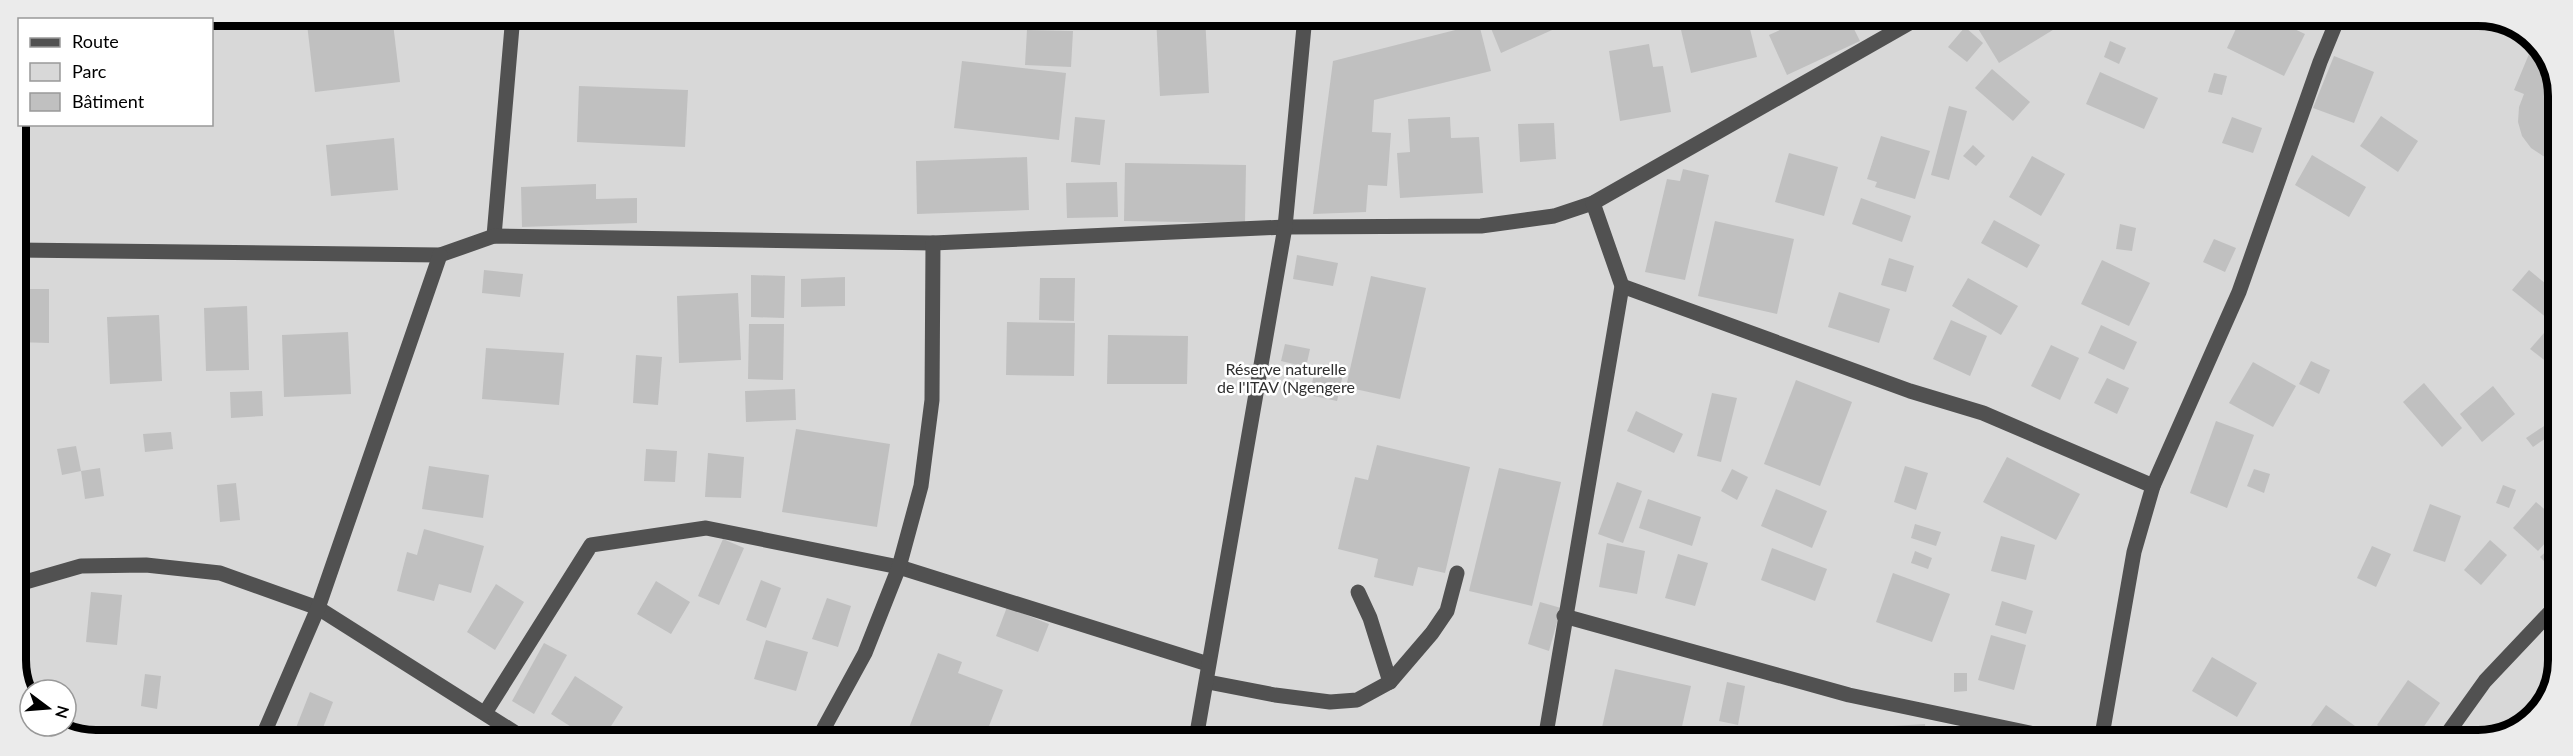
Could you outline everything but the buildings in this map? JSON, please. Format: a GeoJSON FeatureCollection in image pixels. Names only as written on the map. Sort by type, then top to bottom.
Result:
{"type":"FeatureCollection","features":[{"type":"Feature","properties":{"kind":"street"},"geometry":{"type":"LineString","coordinates":[[494,236],[512,26]]}},
{"type":"Feature","properties":{"kind":"street"},"geometry":{"type":"LineString","coordinates":[[1198,730],[1285,227],[1304,26]]}},
{"type":"Feature","properties":{"kind":"street"},"geometry":{"type":"LineString","coordinates":[[26,250],[440,255],[494,236],[933,243],[1285,227],[1481,226],[1554,216],[1593,203],[1904,26]]}},
{"type":"Feature","properties":{"kind":"street"},"geometry":{"type":"LineString","coordinates":[[2104,730],[2134,552],[2153,486],[2239,292],[2335,26]]}},
{"type":"Feature","properties":{"kind":"street"},"geometry":{"type":"LineString","coordinates":[[1547,730],[1564,616],[1622,286],[1593,203]]}},
{"type":"Feature","properties":{"kind":"street"},"geometry":{"type":"LineString","coordinates":[[823,730],[865,653],[899,567],[921,486],[932,399],[933,243]]}},
{"type":"Feature","properties":{"kind":"street"},"geometry":{"type":"LineString","coordinates":[[265,730],[318,608],[440,255]]}},
{"type":"Feature","properties":{"kind":"street"},"geometry":{"type":"LineString","coordinates":[[1622,286],[1910,391],[1983,413],[2153,486]]}},
{"type":"Feature","properties":{"kind":"street"},"geometry":{"type":"LineString","coordinates":[[485,713],[591,544],[706,528],[899,567],[1208,664]]}},
{"type":"Feature","properties":{"kind":"street"},"geometry":{"type":"LineString","coordinates":[[26,582],[81,566],[146,565],[220,573],[318,608],[511,730]]}},
{"type":"Feature","properties":{"kind":"street"},"geometry":{"type":"LineString","coordinates":[[1208,681],[1275,695],[1330,702],[1358,700],[1390,682],[1432,633],[1447,610],[1457,573]]}},
{"type":"Feature","properties":{"kind":"street"},"geometry":{"type":"LineString","coordinates":[[1358,592],[1370,618],[1390,682]]}},
{"type":"Feature","properties":{"kind":"street"},"geometry":{"type":"LineString","coordinates":[[2450,730],[2485,681],[2548,615]]}},
{"type":"Feature","properties":{"kind":"street"},"geometry":{"type":"LineString","coordinates":[[1564,616],[1849,694],[2017,730]]}},
{"type":"Feature","properties":{"kind":"green space","name":"Réserve naturelle de l'ITAV (Ngengere"},"geometry":{"type":"Polygon","coordinates":[[[213,26],[2486,26],[2516,37],[2533,53],[2544,73],[2547,91],[2548,660],[2545,678],[2536,699],[2520,716],[2500,727],[2477,730],[87,730],[78,728],[78,678],[28,678],[26,665],[26,126],[213,126],[213,26]]]}}]}
